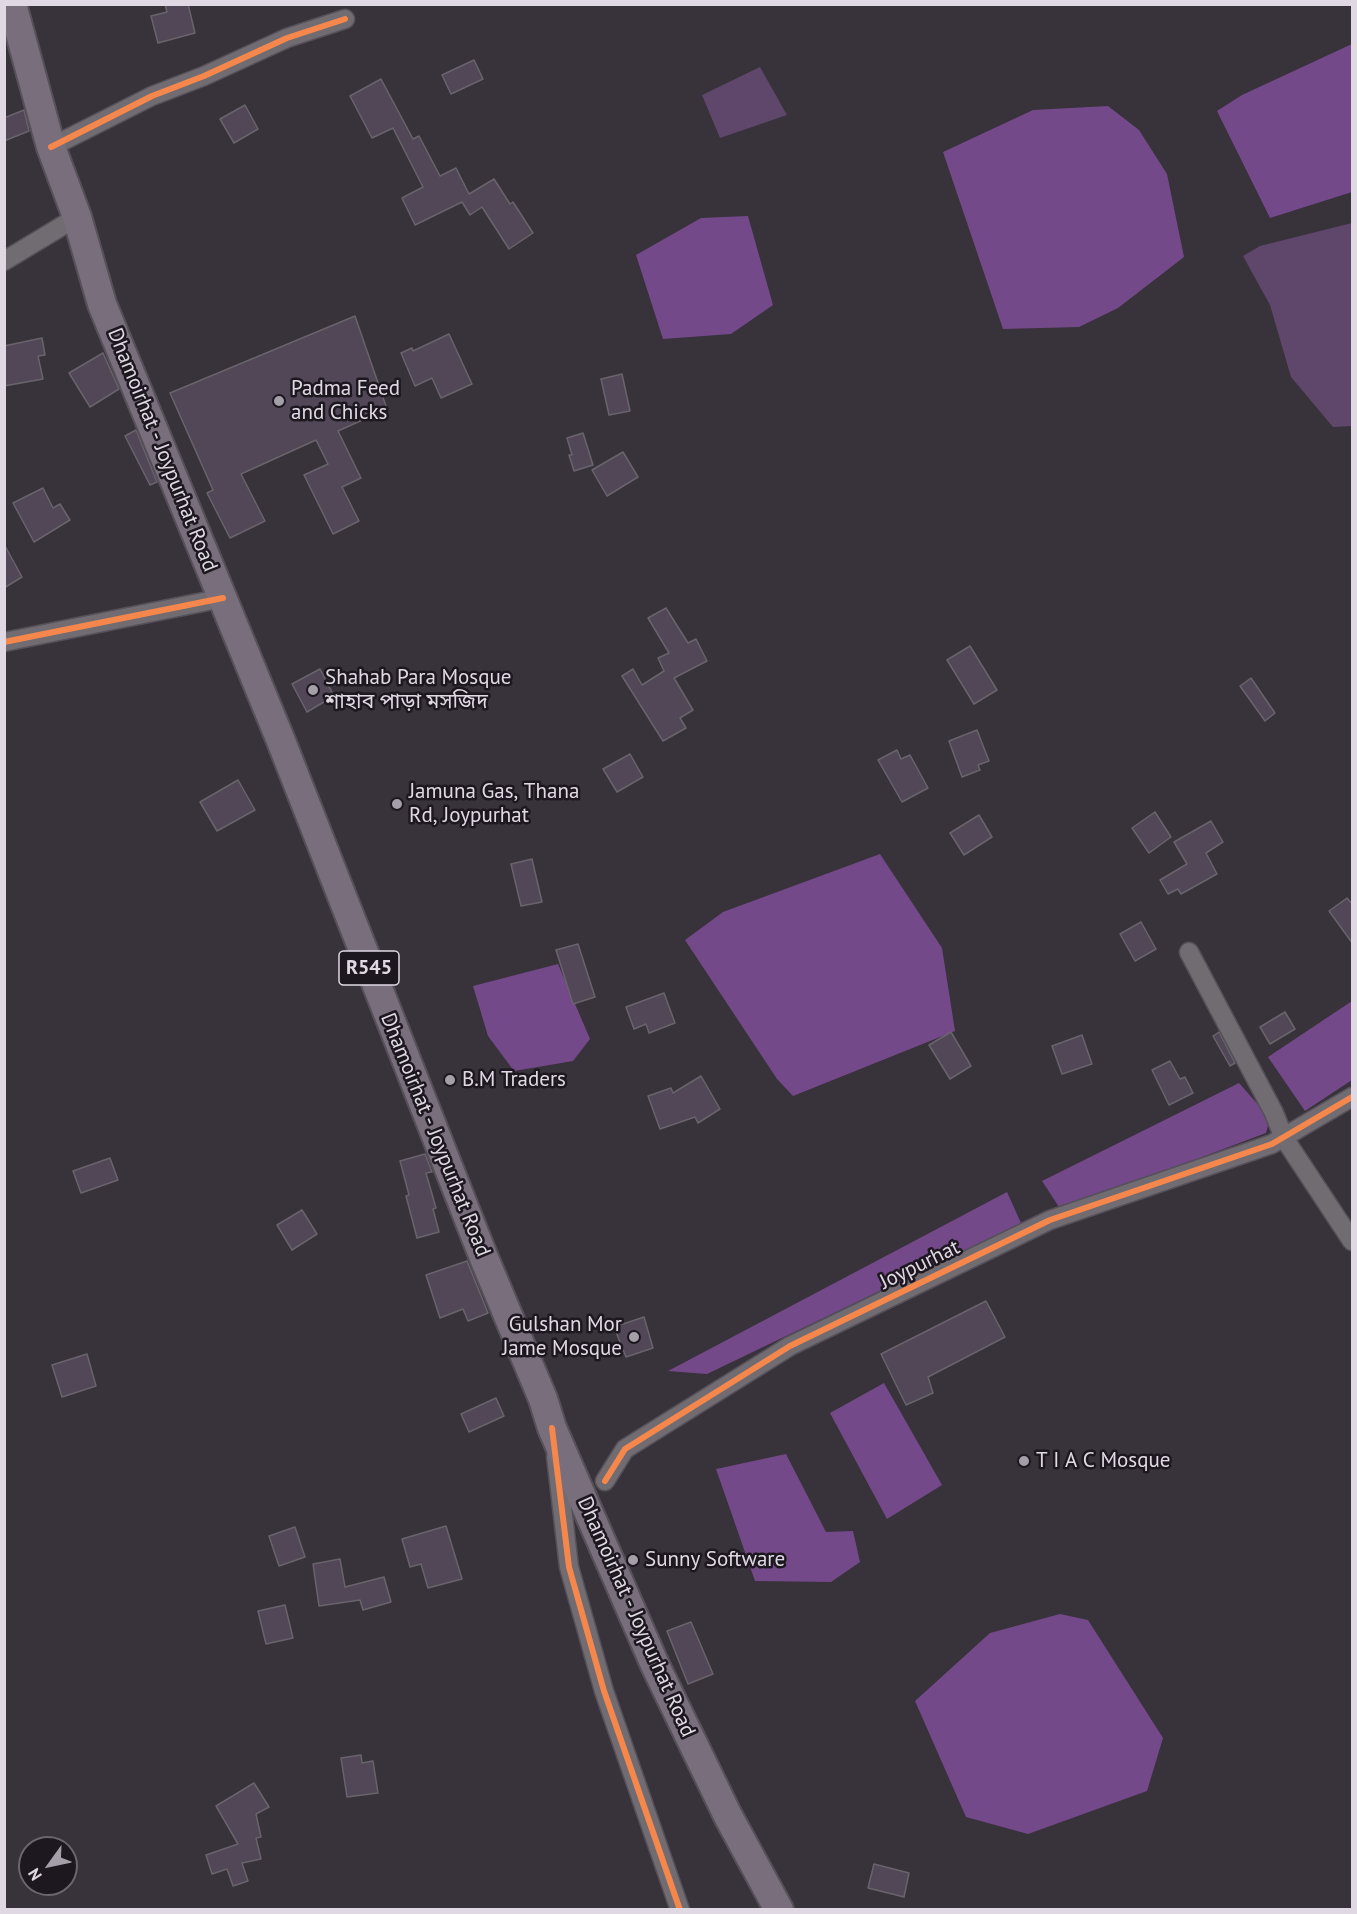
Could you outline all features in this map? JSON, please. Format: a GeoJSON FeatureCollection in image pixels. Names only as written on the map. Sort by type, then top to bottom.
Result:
{"type":"FeatureCollection","features":[{"type":"Feature","properties":{"kind":"main road","name":"Dhamoirhat - Joypurhat Road"},"geometry":{"type":"LineString","coordinates":[[12,4],[51,147],[77,217],[102,304],[281,741],[484,1258],[543,1399],[552,1428],[660,1676],[728,1816],[779,1910]]}},
{"type":"Feature","properties":{"kind":"street"},"geometry":{"type":"LineString","coordinates":[[51,147],[152,96],[204,76],[287,38],[345,19]]}},
{"type":"Feature","properties":{"kind":"street"},"geometry":{"type":"LineString","coordinates":[[4,261],[77,217]]}},
{"type":"Feature","properties":{"kind":"street"},"geometry":{"type":"LineString","coordinates":[[4,642],[223,598]]}},
{"type":"Feature","properties":{"kind":"street"},"geometry":{"type":"LineString","coordinates":[[1189,952],[1274,1113],[1284,1138],[1353,1241]]}},
{"type":"Feature","properties":{"kind":"street","name":"Joypurhat"},"geometry":{"type":"LineString","coordinates":[[605,1481],[626,1449],[790,1346],[1050,1220],[1284,1138],[1353,1097]]}},
{"type":"Feature","properties":{"kind":"street"},"geometry":{"type":"LineString","coordinates":[[552,1428],[569,1567],[604,1691],[680,1910]]}},
{"type":"Feature","properties":{"kind":"shaded area"},"geometry":{"type":"Polygon","coordinates":[[[1352,44],[1352,192],[1270,218],[1217,111],[1242,95],[1352,44]]]}},
{"type":"Feature","properties":{"kind":"shaded area"},"geometry":{"type":"Polygon","coordinates":[[[760,67],[787,115],[720,138],[702,95],[760,67]]]}},
{"type":"Feature","properties":{"kind":"shaded area"},"geometry":{"type":"Polygon","coordinates":[[[1108,106],[1139,130],[1167,174],[1184,257],[1118,308],[1079,327],[1003,329],[943,152],[1033,110],[1108,106]]]}},
{"type":"Feature","properties":{"kind":"shaded area"},"geometry":{"type":"Polygon","coordinates":[[[748,216],[773,305],[731,334],[663,339],[636,255],[701,218],[748,216]]]}},
{"type":"Feature","properties":{"kind":"shaded area"},"geometry":{"type":"Polygon","coordinates":[[[1352,223],[1352,426],[1333,427],[1291,377],[1270,305],[1243,256],[1260,246],[1352,223]]]}},
{"type":"Feature","properties":{"kind":"shaded area"},"geometry":{"type":"Polygon","coordinates":[[[880,854],[942,948],[955,1031],[793,1096],[777,1079],[685,940],[723,912],[880,854]]]}},
{"type":"Feature","properties":{"kind":"shaded area"},"geometry":{"type":"Polygon","coordinates":[[[558,964],[590,1039],[573,1061],[514,1071],[488,1036],[473,986],[558,964]]]}},
{"type":"Feature","properties":{"kind":"shaded area"},"geometry":{"type":"Polygon","coordinates":[[[1352,1001],[1352,1080],[1305,1111],[1268,1057],[1352,1001]]]}},
{"type":"Feature","properties":{"kind":"shaded area"},"geometry":{"type":"Polygon","coordinates":[[[1239,1083],[1270,1118],[1266,1133],[1061,1210],[1042,1181],[1239,1083]]]}},
{"type":"Feature","properties":{"kind":"shaded area"},"geometry":{"type":"Polygon","coordinates":[[[1007,1192],[1021,1223],[707,1374],[668,1371],[1007,1192]]]}},
{"type":"Feature","properties":{"kind":"shaded area"},"geometry":{"type":"Polygon","coordinates":[[[884,1383],[942,1485],[887,1519],[830,1413],[884,1383]]]}},
{"type":"Feature","properties":{"kind":"shaded area"},"geometry":{"type":"Polygon","coordinates":[[[786,1454],[826,1532],[853,1531],[860,1562],[831,1582],[755,1581],[716,1469],[786,1454]]]}},
{"type":"Feature","properties":{"kind":"shaded area"},"geometry":{"type":"Polygon","coordinates":[[[1060,1614],[1088,1620],[1163,1738],[1147,1791],[1028,1834],[966,1817],[915,1701],[990,1633],[1060,1614]]]}},
{"type":"Feature","properties":{"kind":"building"},"geometry":{"type":"Polygon","coordinates":[[[165,4],[188,4],[195,33],[158,43],[151,16],[167,12],[165,4]]]}},
{"type":"Feature","properties":{"kind":"building"},"geometry":{"type":"Polygon","coordinates":[[[474,60],[483,79],[451,94],[442,75],[474,60]]]}},
{"type":"Feature","properties":{"kind":"building"},"geometry":{"type":"Polygon","coordinates":[[[381,79],[413,139],[419,136],[440,176],[456,168],[469,194],[494,179],[510,204],[513,202],[533,233],[509,249],[482,207],[470,215],[462,202],[415,225],[402,198],[423,187],[393,128],[372,138],[350,96],[381,79]]]}},
{"type":"Feature","properties":{"kind":"building"},"geometry":{"type":"Polygon","coordinates":[[[245,105],[258,129],[234,143],[220,119],[245,105]]]}},
{"type":"Feature","properties":{"kind":"building"},"geometry":{"type":"Polygon","coordinates":[[[24,110],[29,131],[4,141],[4,118],[24,110]]]}},
{"type":"Feature","properties":{"kind":"building","name":"Padma Feed and Chicks"},"geometry":{"type":"Polygon","coordinates":[[[355,316],[387,409],[338,431],[361,478],[342,487],[359,521],[333,534],[304,475],[328,464],[316,440],[241,474],[265,521],[230,538],[207,493],[213,490],[170,393],[355,316]]]}},
{"type":"Feature","properties":{"kind":"building"},"geometry":{"type":"Polygon","coordinates":[[[449,334],[472,384],[441,398],[432,378],[415,386],[401,353],[412,348],[413,351],[449,334]]]}},
{"type":"Feature","properties":{"kind":"building"},"geometry":{"type":"Polygon","coordinates":[[[42,338],[45,355],[38,356],[43,379],[4,386],[4,346],[42,338]]]}},
{"type":"Feature","properties":{"kind":"building"},"geometry":{"type":"Polygon","coordinates":[[[103,353],[119,389],[90,407],[69,373],[103,353]]]}},
{"type":"Feature","properties":{"kind":"building"},"geometry":{"type":"Polygon","coordinates":[[[622,374],[630,411],[609,415],[601,379],[622,374]]]}},
{"type":"Feature","properties":{"kind":"building"},"geometry":{"type":"Polygon","coordinates":[[[136,430],[157,482],[150,485],[125,436],[136,430]]]}},
{"type":"Feature","properties":{"kind":"building"},"geometry":{"type":"Polygon","coordinates":[[[583,433],[593,465],[574,471],[567,438],[583,433]]]}},
{"type":"Feature","properties":{"kind":"building"},"geometry":{"type":"Polygon","coordinates":[[[623,452],[638,477],[607,496],[592,470],[623,452]]]}},
{"type":"Feature","properties":{"kind":"building"},"geometry":{"type":"Polygon","coordinates":[[[43,488],[53,508],[60,504],[70,520],[34,542],[13,503],[43,488]]]}},
{"type":"Feature","properties":{"kind":"building"},"geometry":{"type":"Polygon","coordinates":[[[4,544],[22,577],[4,588],[4,544]]]}},
{"type":"Feature","properties":{"kind":"building"},"geometry":{"type":"Polygon","coordinates":[[[666,608],[688,643],[696,639],[707,661],[674,678],[693,710],[680,718],[686,728],[663,741],[622,676],[633,669],[642,685],[664,671],[658,658],[669,653],[648,618],[666,608]]]}},
{"type":"Feature","properties":{"kind":"building"},"geometry":{"type":"Polygon","coordinates":[[[970,646],[997,690],[974,704],[947,660],[970,646]]]}},
{"type":"Feature","properties":{"kind":"building","name":"Shahab Para Mosque শাহাব পাড়া মসজিদ"},"geometry":{"type":"Polygon","coordinates":[[[320,669],[334,696],[307,712],[292,684],[320,669]]]}},
{"type":"Feature","properties":{"kind":"building"},"geometry":{"type":"Polygon","coordinates":[[[1251,678],[1275,713],[1265,721],[1240,686],[1251,678]]]}},
{"type":"Feature","properties":{"kind":"building"},"geometry":{"type":"Polygon","coordinates":[[[977,730],[989,761],[978,765],[980,770],[962,777],[949,741],[977,730]]]}},
{"type":"Feature","properties":{"kind":"building"},"geometry":{"type":"Polygon","coordinates":[[[897,750],[901,759],[910,755],[928,788],[902,802],[878,760],[897,750]]]}},
{"type":"Feature","properties":{"kind":"building"},"geometry":{"type":"Polygon","coordinates":[[[630,754],[643,777],[617,792],[603,769],[630,754]]]}},
{"type":"Feature","properties":{"kind":"building"},"geometry":{"type":"Polygon","coordinates":[[[238,780],[255,810],[217,831],[200,802],[238,780]]]}},
{"type":"Feature","properties":{"kind":"building"},"geometry":{"type":"Polygon","coordinates":[[[1155,812],[1171,837],[1149,853],[1132,828],[1155,812]]]}},
{"type":"Feature","properties":{"kind":"building"},"geometry":{"type":"Polygon","coordinates":[[[979,815],[992,837],[964,855],[950,833],[979,815]]]}},
{"type":"Feature","properties":{"kind":"building"},"geometry":{"type":"Polygon","coordinates":[[[1211,821],[1223,842],[1206,853],[1217,874],[1181,894],[1178,889],[1168,894],[1160,880],[1187,864],[1174,842],[1211,821]]]}},
{"type":"Feature","properties":{"kind":"building"},"geometry":{"type":"Polygon","coordinates":[[[532,859],[542,902],[521,906],[511,864],[532,859]]]}},
{"type":"Feature","properties":{"kind":"building"},"geometry":{"type":"Polygon","coordinates":[[[1347,898],[1353,905],[1353,944],[1329,911],[1347,898]]]}},
{"type":"Feature","properties":{"kind":"building"},"geometry":{"type":"Polygon","coordinates":[[[1141,922],[1156,949],[1135,961],[1120,934],[1141,922]]]}},
{"type":"Feature","properties":{"kind":"building"},"geometry":{"type":"Polygon","coordinates":[[[578,944],[595,997],[573,1004],[556,950],[578,944]]]}},
{"type":"Feature","properties":{"kind":"building"},"geometry":{"type":"Polygon","coordinates":[[[664,993],[675,1023],[649,1033],[646,1024],[634,1029],[626,1007],[664,993]]]}},
{"type":"Feature","properties":{"kind":"building"},"geometry":{"type":"Polygon","coordinates":[[[1285,1012],[1295,1029],[1270,1044],[1260,1027],[1285,1012]]]}},
{"type":"Feature","properties":{"kind":"building"},"geometry":{"type":"Polygon","coordinates":[[[951,1032],[971,1066],[950,1079],[929,1045],[951,1032]]]}},
{"type":"Feature","properties":{"kind":"building"},"geometry":{"type":"Polygon","coordinates":[[[1219,1032],[1235,1063],[1230,1066],[1213,1036],[1219,1032]]]}},
{"type":"Feature","properties":{"kind":"building"},"geometry":{"type":"Polygon","coordinates":[[[1082,1035],[1092,1064],[1062,1074],[1052,1046],[1082,1035]]]}},
{"type":"Feature","properties":{"kind":"building"},"geometry":{"type":"Polygon","coordinates":[[[1170,1061],[1180,1079],[1185,1077],[1193,1093],[1169,1105],[1152,1070],[1170,1061]]]}},
{"type":"Feature","properties":{"kind":"building"},"geometry":{"type":"Polygon","coordinates":[[[701,1076],[720,1109],[698,1123],[695,1117],[660,1129],[648,1096],[671,1088],[673,1093],[701,1076]]]}},
{"type":"Feature","properties":{"kind":"building"},"geometry":{"type":"Polygon","coordinates":[[[425,1154],[432,1172],[426,1173],[436,1208],[433,1209],[439,1232],[417,1238],[400,1161],[425,1154]]]}},
{"type":"Feature","properties":{"kind":"building"},"geometry":{"type":"Polygon","coordinates":[[[110,1158],[118,1180],[81,1193],[73,1171],[110,1158]]]}},
{"type":"Feature","properties":{"kind":"building"},"geometry":{"type":"Polygon","coordinates":[[[302,1210],[317,1234],[292,1250],[277,1225],[302,1210]]]}},
{"type":"Feature","properties":{"kind":"building"},"geometry":{"type":"Polygon","coordinates":[[[467,1261],[488,1313],[468,1321],[463,1309],[440,1318],[426,1275],[467,1261]]]}},
{"type":"Feature","properties":{"kind":"building"},"geometry":{"type":"Polygon","coordinates":[[[986,1301],[1005,1337],[928,1377],[933,1393],[906,1405],[881,1354],[986,1301]]]}},
{"type":"Feature","properties":{"kind":"building","name":"Gulshan Mor Jame Mosque"},"geometry":{"type":"Polygon","coordinates":[[[644,1317],[653,1348],[626,1357],[614,1327],[644,1317]]]}},
{"type":"Feature","properties":{"kind":"building"},"geometry":{"type":"Polygon","coordinates":[[[87,1354],[96,1386],[62,1397],[52,1365],[87,1354]]]}},
{"type":"Feature","properties":{"kind":"building"},"geometry":{"type":"Polygon","coordinates":[[[496,1398],[504,1416],[469,1432],[461,1414],[496,1398]]]}},
{"type":"Feature","properties":{"kind":"building"},"geometry":{"type":"Polygon","coordinates":[[[446,1526],[462,1579],[428,1588],[421,1564],[410,1567],[402,1539],[446,1526]]]}},
{"type":"Feature","properties":{"kind":"building"},"geometry":{"type":"Polygon","coordinates":[[[295,1527],[305,1557],[279,1566],[269,1536],[295,1527]]]}},
{"type":"Feature","properties":{"kind":"building"},"geometry":{"type":"Polygon","coordinates":[[[340,1559],[345,1587],[384,1577],[391,1602],[363,1610],[360,1600],[319,1606],[313,1564],[340,1559]]]}},
{"type":"Feature","properties":{"kind":"building"},"geometry":{"type":"Polygon","coordinates":[[[285,1605],[293,1638],[266,1644],[258,1611],[285,1605]]]}},
{"type":"Feature","properties":{"kind":"building"},"geometry":{"type":"Polygon","coordinates":[[[691,1622],[713,1674],[688,1684],[667,1631],[691,1622]]]}},
{"type":"Feature","properties":{"kind":"building"},"geometry":{"type":"Polygon","coordinates":[[[361,1755],[362,1763],[373,1761],[378,1793],[347,1797],[341,1758],[361,1755]]]}},
{"type":"Feature","properties":{"kind":"building"},"geometry":{"type":"Polygon","coordinates":[[[254,1783],[269,1807],[256,1814],[261,1837],[256,1838],[261,1859],[242,1863],[248,1881],[233,1886],[227,1869],[212,1874],[206,1855],[238,1844],[216,1806],[254,1783]]]}},
{"type":"Feature","properties":{"kind":"building"},"geometry":{"type":"Polygon","coordinates":[[[874,1864],[909,1873],[904,1897],[868,1888],[874,1864]]]}},
{"type":"Feature","properties":{"kind":"cycle path"},"geometry":{"type":"LineString","coordinates":[[51,147],[152,96],[204,76],[287,38],[345,19]]}},
{"type":"Feature","properties":{"kind":"cycle path"},"geometry":{"type":"LineString","coordinates":[[4,642],[223,598]]}},
{"type":"Feature","properties":{"kind":"cycle path"},"geometry":{"type":"LineString","coordinates":[[605,1481],[625,1449],[790,1346],[1050,1220],[1272,1144],[1352,1097]]}},
{"type":"Feature","properties":{"kind":"cycle path"},"geometry":{"type":"LineString","coordinates":[[552,1428],[569,1567],[604,1691],[680,1910]]}},
{"type":"Feature","properties":{"kind":"place","name":"Padma Feed and Chicks"},"geometry":{"type":"Point","coordinates":[279,401]}},
{"type":"Feature","properties":{"kind":"place","name":"Shahab Para Mosque শাহাব পাড়া মসজিদ"},"geometry":{"type":"Point","coordinates":[313,690]}},
{"type":"Feature","properties":{"kind":"place","name":"Jamuna Gas, Thana Rd, Joypurhat"},"geometry":{"type":"Point","coordinates":[397,804]}},
{"type":"Feature","properties":{"kind":"place","name":"B.M Traders"},"geometry":{"type":"Point","coordinates":[450,1080]}},
{"type":"Feature","properties":{"kind":"place","name":"Gulshan Mor Jame Mosque"},"geometry":{"type":"Point","coordinates":[634,1337]}},
{"type":"Feature","properties":{"kind":"place","name":"T I A C Mosque"},"geometry":{"type":"Point","coordinates":[1024,1461]}},
{"type":"Feature","properties":{"kind":"place","name":"Sunny Software"},"geometry":{"type":"Point","coordinates":[633,1560]}}]}
